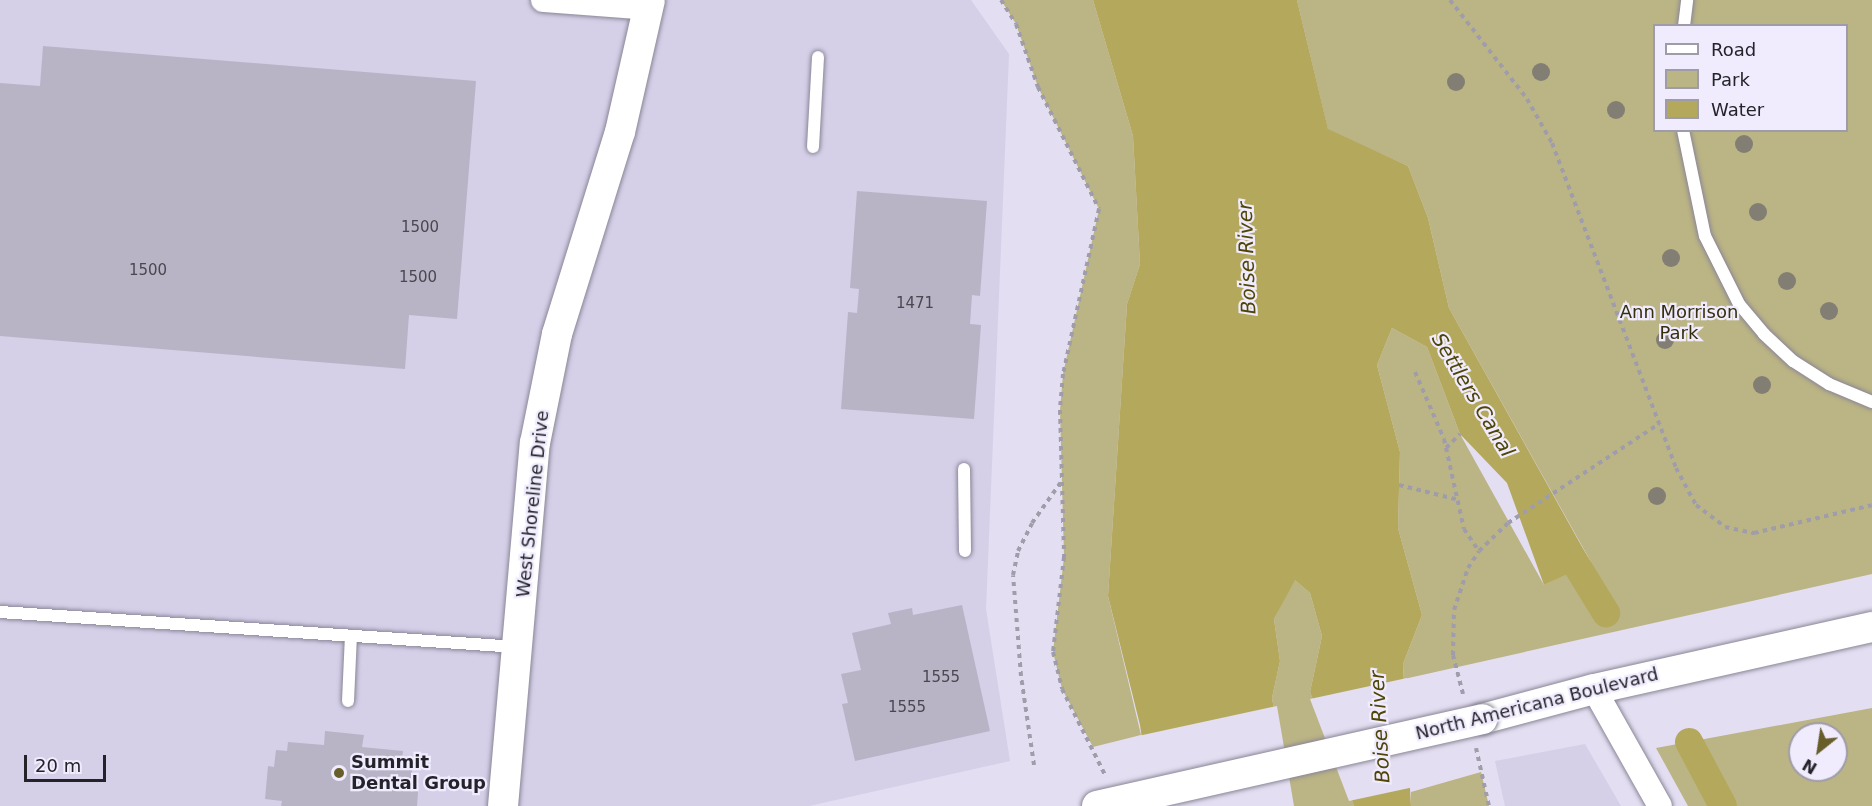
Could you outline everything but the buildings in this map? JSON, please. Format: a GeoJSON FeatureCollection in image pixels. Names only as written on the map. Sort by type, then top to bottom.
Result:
{"type":"FeatureCollection","features":[{"type":"Feature","properties":{"kind":"street"},"geometry":{"type":"LineString","coordinates":[[543,0],[650,4]]}},
{"type":"Feature","properties":{"kind":"street","name":"West Shoreline Drive"},"geometry":{"type":"LineString","coordinates":[[503,806],[535,442],[557,334],[622,124],[650,4]]}},
{"type":"Feature","properties":{"kind":"street","name":"North Americana Boulevard"},"geometry":{"type":"LineString","coordinates":[[1102,794],[1473,720],[1593,688],[1872,627]]}},
{"type":"Feature","properties":{"kind":"street"},"geometry":{"type":"LineString","coordinates":[[1593,688],[1660,806]]}},
{"type":"Feature","properties":{"kind":"lane"},"geometry":{"type":"LineString","coordinates":[[1684,24],[1687,0]]}},
{"type":"Feature","properties":{"kind":"lane"},"geometry":{"type":"LineString","coordinates":[[813,147],[818,57]]}},
{"type":"Feature","properties":{"kind":"lane"},"geometry":{"type":"LineString","coordinates":[[1683,132],[1705,236],[1739,304],[1764,334],[1793,361],[1829,384],[1872,402]]}},
{"type":"Feature","properties":{"kind":"lane"},"geometry":{"type":"LineString","coordinates":[[964,469],[964,551]]}},
{"type":"Feature","properties":{"kind":"lane"},"geometry":{"type":"LineString","coordinates":[[0,612],[518,647]]}},
{"type":"Feature","properties":{"kind":"lane"},"geometry":{"type":"LineString","coordinates":[[348,701],[351,636]]}},
{"type":"Feature","properties":{"kind":"path"},"geometry":{"type":"LineString","coordinates":[[1001,0],[1016,24],[1038,87],[1099,209],[1063,374],[1061,481],[1064,557],[1055,614],[1056,672],[1102,794]]}},
{"type":"Feature","properties":{"kind":"path"},"geometry":{"type":"LineString","coordinates":[[1450,0],[1527,99],[1552,143],[1659,424],[1686,488],[1696,505],[1725,527],[1754,533],[1772,531],[1872,505]]}},
{"type":"Feature","properties":{"kind":"path"},"geometry":{"type":"LineString","coordinates":[[1415,372],[1446,448],[1464,529],[1479,551]]}},
{"type":"Feature","properties":{"kind":"path"},"geometry":{"type":"LineString","coordinates":[[1489,806],[1473,720],[1453,655],[1454,610],[1468,568],[1479,551],[1508,523],[1659,424]]}},
{"type":"Feature","properties":{"kind":"path"},"geometry":{"type":"LineString","coordinates":[[1446,448],[1460,434]]}},
{"type":"Feature","properties":{"kind":"path"},"geometry":{"type":"LineString","coordinates":[[1034,765],[1020,676],[1013,575],[1018,551],[1032,523],[1061,481]]}},
{"type":"Feature","properties":{"kind":"path"},"geometry":{"type":"LineString","coordinates":[[1399,485],[1459,500]]}},
{"type":"Feature","properties":{"kind":"shaded area"},"geometry":{"type":"Polygon","coordinates":[[[0,0],[971,0],[1009,54],[986,609],[1010,761],[809,806],[0,806],[0,0]]]}},
{"type":"Feature","properties":{"kind":"shaded area"},"geometry":{"type":"Polygon","coordinates":[[[1585,744],[1621,806],[1505,806],[1495,761],[1585,744]]]}},
{"type":"Feature","properties":{"kind":"green space"},"geometry":{"type":"Polygon","coordinates":[[[1001,0],[1093,0],[1133,136],[1140,264],[1127,304],[1108,596],[1141,735],[1093,747],[1062,689],[1053,652],[1064,557],[1060,410],[1063,374],[1099,209],[1038,87],[1016,24],[1001,0]]]}},
{"type":"Feature","properties":{"kind":"green space","name":"Ann Morrison Park"},"geometry":{"type":"Polygon","coordinates":[[[1297,0],[1872,0],[1872,574],[1404,679],[1403,664],[1422,615],[1398,528],[1400,452],[1377,365],[1392,328],[1427,347],[1460,434],[1544,585],[1591,562],[1449,308],[1428,218],[1408,166],[1328,130],[1297,0]]]}},
{"type":"Feature","properties":{"kind":"green space"},"geometry":{"type":"Polygon","coordinates":[[[1294,579],[1310,593],[1322,636],[1310,692],[1354,806],[1291,806],[1272,698],[1280,661],[1274,619],[1294,579]]]}},
{"type":"Feature","properties":{"kind":"green space"},"geometry":{"type":"Polygon","coordinates":[[[1872,708],[1872,806],[1688,806],[1656,748],[1788,724],[1788,782],[1848,782],[1848,722],[1796,722],[1872,708]]]}},
{"type":"Feature","properties":{"kind":"green space"},"geometry":{"type":"Polygon","coordinates":[[[1481,772],[1489,806],[1411,806],[1411,792],[1481,772]]]}},
{"type":"Feature","properties":{"kind":"water","name":"Boise River"},"geometry":{"type":"Polygon","coordinates":[[[1093,0],[1297,0],[1328,129],[1408,166],[1428,218],[1449,308],[1591,563],[1544,585],[1507,483],[1460,434],[1427,347],[1392,328],[1377,365],[1400,452],[1398,528],[1422,615],[1403,664],[1411,806],[1354,806],[1310,692],[1322,636],[1310,593],[1295,580],[1274,619],[1280,661],[1272,698],[1291,806],[1152,806],[1140,725],[1108,596],[1127,304],[1140,264],[1133,136],[1093,0]]]}},
{"type":"Feature","properties":{"kind":"pier"},"geometry":{"type":"Polygon","coordinates":[[[1407,678],[1414,787],[1349,801],[1310,699],[1407,678]]]}},
{"type":"Feature","properties":{"kind":"pier"},"geometry":{"type":"Polygon","coordinates":[[[1277,706],[1294,806],[1149,806],[1138,736],[1277,706]]]}},
{"type":"Feature","properties":{"kind":"waterway","name":"Settlers Canal"},"geometry":{"type":"LineString","coordinates":[[1558,535],[1606,613]]}},
{"type":"Feature","properties":{"kind":"waterway","name":"Settlers Canal"},"geometry":{"type":"LineString","coordinates":[[1689,742],[1723,806]]}},
{"type":"Feature","properties":{"kind":"place","name":"Summit Dental Group"},"geometry":{"type":"Point","coordinates":[339,773]}}]}
